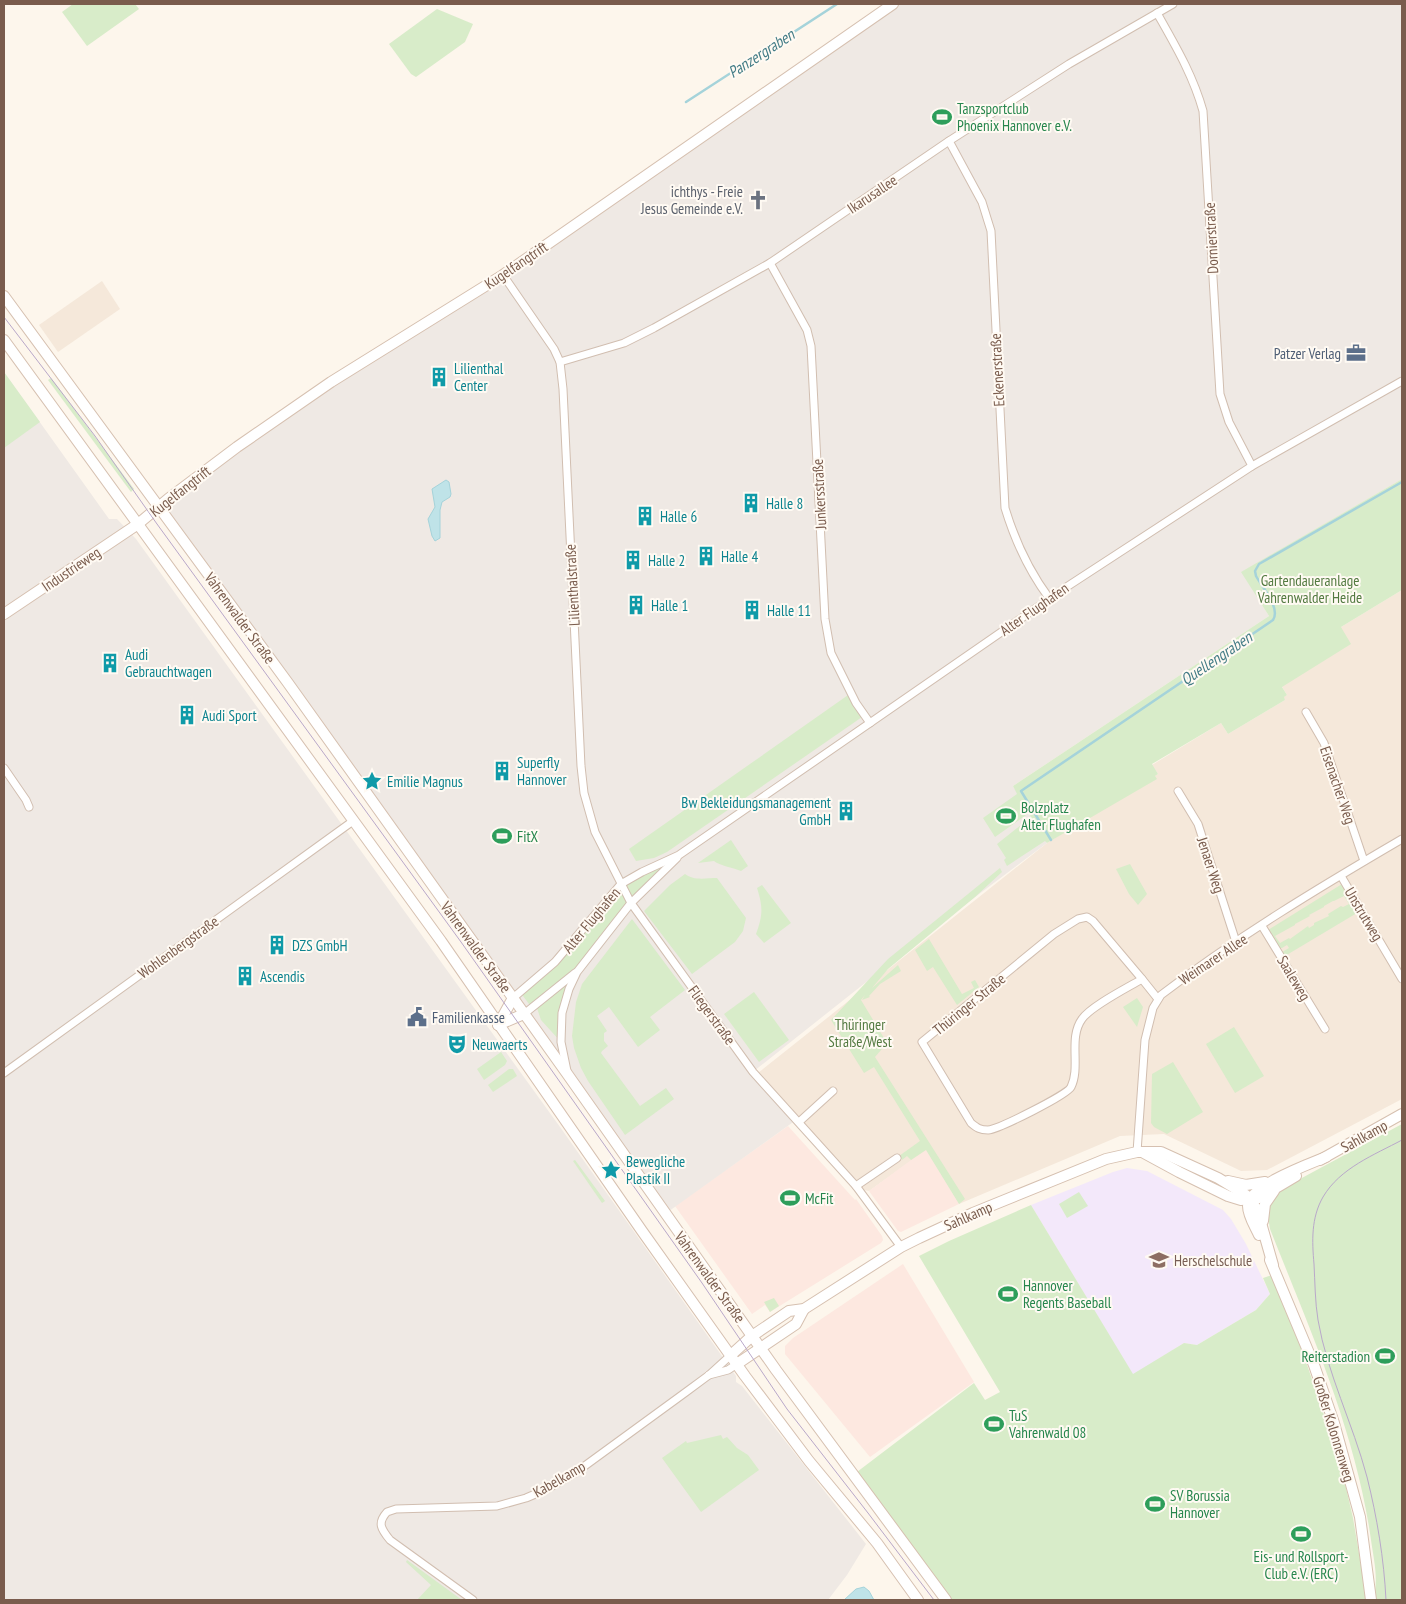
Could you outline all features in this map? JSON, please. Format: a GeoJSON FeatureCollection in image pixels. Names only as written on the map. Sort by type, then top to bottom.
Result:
{"type":"FeatureCollection","features":[{"type":"Feature","properties":{"kind":"main road","name":"Kugelfangtrift"},"geometry":{"type":"LineString","coordinates":[[138,524],[158,506],[237,447],[331,382],[502,275],[893,4]]}},
{"type":"Feature","properties":{"kind":"main road","name":"Vahrenwalder Straße"},"geometry":{"type":"LineString","coordinates":[[4,296],[288,683],[568,1075],[760,1349],[946,1600]]}},
{"type":"Feature","properties":{"kind":"main road","name":"Vahrenwalder Straße"},"geometry":{"type":"LineString","coordinates":[[5,344],[441,941],[642,1231],[737,1364],[809,1460],[877,1543],[918,1600]]}},
{"type":"Feature","properties":{"kind":"main road","name":"Industrieweg"},"geometry":{"type":"LineString","coordinates":[[4,614],[138,524]]}},
{"type":"Feature","properties":{"kind":"main road"},"geometry":{"type":"LineString","coordinates":[[498,1025],[513,998]]}},
{"type":"Feature","properties":{"kind":"main road"},"geometry":{"type":"LineString","coordinates":[[498,1025],[524,1014]]}},
{"type":"Feature","properties":{"kind":"main road","name":"Sahlkamp"},"geometry":{"type":"LineString","coordinates":[[731,1355],[752,1336],[789,1312],[804,1308],[901,1248],[966,1216],[1106,1159],[1140,1152],[1155,1151],[1166,1153],[1218,1178],[1250,1198],[1258,1189],[1276,1184],[1402,1114]]}},
{"type":"Feature","properties":{"kind":"main road"},"geometry":{"type":"LineString","coordinates":[[1140,1152],[1228,1196],[1240,1200],[1250,1198]]}},
{"type":"Feature","properties":{"kind":"main road","name":"Sahlkamp"},"geometry":{"type":"LineString","coordinates":[[1218,1178],[1246,1185],[1276,1184]]}},
{"type":"Feature","properties":{"kind":"main road"},"geometry":{"type":"LineString","coordinates":[[1263,1230],[1265,1204],[1276,1184]]}},
{"type":"Feature","properties":{"kind":"main road","name":"Großer Kolonnenweg"},"geometry":{"type":"LineString","coordinates":[[1228,1196],[1250,1216]]}},
{"type":"Feature","properties":{"kind":"main road","name":"Großer Kolonnenweg"},"geometry":{"type":"LineString","coordinates":[[1250,1198],[1248,1205],[1250,1216],[1314,1365],[1337,1433],[1360,1517],[1371,1600]]}},
{"type":"Feature","properties":{"kind":"main road","name":"Großer Kolonnenweg"},"geometry":{"type":"LineString","coordinates":[[1250,1198],[1256,1206],[1273,1266]]}},
{"type":"Feature","properties":{"kind":"main road","name":"Sahlkamp"},"geometry":{"type":"LineString","coordinates":[[737,1364],[796,1324],[804,1308]]}},
{"type":"Feature","properties":{"kind":"street","name":"Ikarusallee"},"geometry":{"type":"LineString","coordinates":[[560,362],[624,343],[770,263],[949,141],[1078,58],[1174,4]]}},
{"type":"Feature","properties":{"kind":"street","name":"Dornierstraße"},"geometry":{"type":"LineString","coordinates":[[1157,13],[1190,72],[1204,111],[1220,394],[1229,422],[1252,466]]}},
{"type":"Feature","properties":{"kind":"street","name":"Eckenerstraße"},"geometry":{"type":"LineString","coordinates":[[949,141],[982,202],[990,231],[1005,508],[1014,537],[1026,562],[1049,598]]}},
{"type":"Feature","properties":{"kind":"street","name":"Junkersstraße"},"geometry":{"type":"LineString","coordinates":[[770,263],[807,330],[811,346],[825,619],[830,653],[856,703],[870,724]]}},
{"type":"Feature","properties":{"kind":"street","name":"Lilienthalstraße"},"geometry":{"type":"LineString","coordinates":[[502,275],[551,344],[560,362],[584,793],[595,832],[631,903]]}},
{"type":"Feature","properties":{"kind":"street","name":"Alter Flughafen"},"geometry":{"type":"LineString","coordinates":[[513,998],[555,962],[621,884],[679,855],[1049,598],[1252,466],[1402,382]]}},
{"type":"Feature","properties":{"kind":"street","name":"Eisenacher Weg"},"geometry":{"type":"LineString","coordinates":[[1306,712],[1324,743],[1364,861]]}},
{"type":"Feature","properties":{"kind":"street"},"geometry":{"type":"LineString","coordinates":[[4,768],[29,807]]}},
{"type":"Feature","properties":{"kind":"street","name":"Jenaer Weg"},"geometry":{"type":"LineString","coordinates":[[1178,792],[1198,824],[1236,942]]}},
{"type":"Feature","properties":{"kind":"street","name":"Wohlenbergstraße"},"geometry":{"type":"LineString","coordinates":[[4,1073],[352,821]]}},
{"type":"Feature","properties":{"kind":"street","name":"Weimarer Allee"},"geometry":{"type":"LineString","coordinates":[[1140,1152],[1145,1040],[1153,1008],[1158,999],[1177,983],[1236,942],[1402,839]]}},
{"type":"Feature","properties":{"kind":"street","name":"Alter Flughafen"},"geometry":{"type":"LineString","coordinates":[[568,1075],[561,1042],[561,1029],[569,987],[577,972],[631,903],[679,855]]}},
{"type":"Feature","properties":{"kind":"street","name":"Unstrutweg"},"geometry":{"type":"LineString","coordinates":[[1341,876],[1402,979]]}},
{"type":"Feature","properties":{"kind":"street","name":"Fliegerstraße"},"geometry":{"type":"LineString","coordinates":[[631,903],[753,1072],[856,1186],[901,1248]]}},
{"type":"Feature","properties":{"kind":"street","name":"Thüringer Straße"},"geometry":{"type":"LineString","coordinates":[[1142,979],[1088,1012],[1081,1020],[1077,1032],[1074,1080],[1071,1089],[997,1128],[979,1129],[971,1123],[922,1042],[1054,934],[1078,919],[1088,917],[1093,921],[1142,979],[1158,999]]}},
{"type":"Feature","properties":{"kind":"street","name":"Saaleweg"},"geometry":{"type":"LineString","coordinates":[[1262,926],[1325,1029]]}},
{"type":"Feature","properties":{"kind":"street","name":"Alter Flughafen"},"geometry":{"type":"LineString","coordinates":[[524,1014],[577,972]]}},
{"type":"Feature","properties":{"kind":"street"},"geometry":{"type":"LineString","coordinates":[[799,1122],[833,1091]]}},
{"type":"Feature","properties":{"kind":"street"},"geometry":{"type":"LineString","coordinates":[[856,1186],[897,1158]]}},
{"type":"Feature","properties":{"kind":"street","name":"Kabelkamp"},"geometry":{"type":"LineString","coordinates":[[473,1600],[390,1540],[382,1529],[381,1522],[381,1518],[386,1512],[396,1509],[497,1506],[526,1498],[548,1489],[574,1473],[709,1375],[731,1355]]}},
{"type":"Feature","properties":{"kind":"street","name":"Kabelkamp"},"geometry":{"type":"LineString","coordinates":[[709,1375],[728,1370],[737,1364]]}},
{"type":"Feature","properties":{"kind":"shaded area"},"geometry":{"type":"Polygon","coordinates":[[[893,4],[1402,4],[1402,479],[1242,572],[1269,616],[1013,786],[1047,843],[942,922],[754,1071],[796,1120],[665,1214],[158,506],[237,447],[461,302],[893,4]]]}},
{"type":"Feature","properties":{"kind":"shaded area"},"geometry":{"type":"Polygon","coordinates":[[[102,281],[120,309],[58,352],[39,325],[102,281]]]}},
{"type":"Feature","properties":{"kind":"shaded area"},"geometry":{"type":"Polygon","coordinates":[[[4,372],[109,519],[117,519],[136,539],[560,1127],[736,1376],[736,1382],[742,1386],[866,1544],[847,1575],[828,1600],[4,1600],[4,372]]]}},
{"type":"Feature","properties":{"kind":"shaded area"},"geometry":{"type":"Polygon","coordinates":[[[1402,590],[1402,1099],[1267,1170],[1241,1171],[1164,1134],[1120,1136],[959,1204],[926,1150],[869,1191],[858,1189],[758,1073],[1047,843],[1158,774],[1152,765],[1221,723],[1228,734],[1285,700],[1283,697],[1287,695],[1281,685],[1341,627],[1402,590]]]}},
{"type":"Feature","properties":{"kind":"shaded area"},"geometry":{"type":"Polygon","coordinates":[[[788,1126],[856,1199],[883,1240],[770,1312],[765,1305],[752,1314],[675,1206],[788,1126]]]}},
{"type":"Feature","properties":{"kind":"shaded area"},"geometry":{"type":"Polygon","coordinates":[[[926,1149],[959,1204],[901,1232],[898,1231],[869,1191],[926,1149]]]}},
{"type":"Feature","properties":{"kind":"shaded area","name":"Herschelschule"},"geometry":{"type":"Polygon","coordinates":[[[1127,1168],[1147,1171],[1223,1210],[1231,1219],[1246,1244],[1270,1294],[1256,1310],[1197,1345],[1184,1343],[1133,1375],[1031,1205],[1127,1168]]]}},
{"type":"Feature","properties":{"kind":"shaded area"},"geometry":{"type":"Polygon","coordinates":[[[903,1264],[974,1382],[870,1457],[785,1354],[785,1346],[793,1338],[903,1264]]]}},
{"type":"Feature","properties":{"kind":"green space"},"geometry":{"type":"Polygon","coordinates":[[[73,4],[135,4],[139,9],[87,46],[62,12],[73,4]]]}},
{"type":"Feature","properties":{"kind":"green space"},"geometry":{"type":"Polygon","coordinates":[[[437,9],[473,24],[465,42],[416,77],[411,74],[389,44],[437,9]]]}},
{"type":"Feature","properties":{"kind":"green space"},"geometry":{"type":"Polygon","coordinates":[[[4,372],[40,422],[4,448],[4,372]]]}},
{"type":"Feature","properties":{"kind":"green space"},"geometry":{"type":"Polygon","coordinates":[[[51,378],[134,489],[131,492],[48,380],[51,378]]]}},
{"type":"Feature","properties":{"kind":"green space","name":"Gartendaueranlage Vahrenwalder Heide"},"geometry":{"type":"Polygon","coordinates":[[[1402,479],[1402,590],[1341,627],[1351,644],[1282,687],[1287,695],[1284,697],[1285,700],[1228,734],[1221,723],[1152,764],[1158,774],[1155,776],[1157,779],[1047,843],[1045,841],[1007,866],[1004,860],[1006,858],[997,844],[1031,817],[1029,813],[995,837],[983,818],[1017,794],[1013,786],[1269,616],[1241,572],[1402,479]]]}},
{"type":"Feature","properties":{"kind":"green space"},"geometry":{"type":"Polygon","coordinates":[[[851,693],[865,715],[667,852],[654,858],[636,861],[629,849],[851,693]]]}},
{"type":"Feature","properties":{"kind":"green space"},"geometry":{"type":"Polygon","coordinates":[[[731,840],[748,866],[741,871],[714,861],[698,863],[731,840]]]}},
{"type":"Feature","properties":{"kind":"green space"},"geometry":{"type":"Polygon","coordinates":[[[679,855],[645,888],[569,987],[561,1042],[541,1020],[536,1005],[532,1008],[520,992],[555,962],[621,884],[679,855]]]}},
{"type":"Feature","properties":{"kind":"green space"},"geometry":{"type":"Polygon","coordinates":[[[1130,864],[1147,894],[1138,905],[1129,894],[1116,869],[1130,864]]]}},
{"type":"Feature","properties":{"kind":"green space","name":"Thüringer Straße/West"},"geometry":{"type":"Polygon","coordinates":[[[1000,868],[1002,872],[975,897],[888,969],[872,988],[898,965],[901,971],[880,984],[870,997],[862,1000],[865,995],[861,1000],[887,1043],[875,1057],[965,1199],[959,1204],[926,1150],[911,1160],[907,1156],[902,1160],[899,1156],[920,1141],[874,1067],[864,1073],[831,1020],[888,959],[1000,868]]]}},
{"type":"Feature","properties":{"kind":"green space"},"geometry":{"type":"Polygon","coordinates":[[[685,874],[696,878],[717,878],[746,918],[743,931],[735,942],[692,974],[644,911],[670,885],[685,874]]]}},
{"type":"Feature","properties":{"kind":"green space"},"geometry":{"type":"Polygon","coordinates":[[[1342,884],[1358,910],[1357,913],[1285,956],[1282,952],[1289,948],[1287,945],[1279,948],[1268,930],[1342,884]],[[1344,896],[1275,936],[1280,943],[1290,939],[1308,926],[1309,928],[1314,923],[1329,916],[1328,914],[1341,906],[1349,904],[1344,896]]]}},
{"type":"Feature","properties":{"kind":"green space"},"geometry":{"type":"Polygon","coordinates":[[[762,885],[791,923],[764,943],[756,934],[761,911],[757,888],[762,885]]]}},
{"type":"Feature","properties":{"kind":"green space"},"geometry":{"type":"Polygon","coordinates":[[[632,919],[685,990],[650,1017],[660,1030],[638,1047],[609,1007],[597,1016],[607,1031],[604,1033],[604,1041],[608,1046],[601,1053],[640,1106],[666,1088],[674,1099],[625,1135],[581,1068],[572,1036],[576,1002],[582,984],[632,919]]]}},
{"type":"Feature","properties":{"kind":"green space"},"geometry":{"type":"Polygon","coordinates":[[[929,939],[962,994],[974,988],[971,982],[975,980],[979,987],[957,1005],[933,967],[927,971],[915,950],[929,939]]]}},
{"type":"Feature","properties":{"kind":"green space"},"geometry":{"type":"Polygon","coordinates":[[[754,992],[789,1040],[759,1062],[724,1014],[754,992]]]}},
{"type":"Feature","properties":{"kind":"green space"},"geometry":{"type":"Polygon","coordinates":[[[1137,998],[1143,1007],[1137,1027],[1123,1007],[1137,998]]]}},
{"type":"Feature","properties":{"kind":"green space"},"geometry":{"type":"Polygon","coordinates":[[[1234,1027],[1264,1076],[1235,1093],[1206,1044],[1234,1027]]]}},
{"type":"Feature","properties":{"kind":"green space"},"geometry":{"type":"Polygon","coordinates":[[[501,1052],[507,1061],[505,1065],[484,1080],[477,1069],[501,1052]]]}},
{"type":"Feature","properties":{"kind":"green space"},"geometry":{"type":"Polygon","coordinates":[[[1173,1062],[1203,1112],[1167,1134],[1154,1127],[1151,1123],[1152,1074],[1173,1062]]]}},
{"type":"Feature","properties":{"kind":"green space"},"geometry":{"type":"Polygon","coordinates":[[[509,1069],[513,1069],[517,1076],[493,1092],[488,1085],[509,1069]]]}},
{"type":"Feature","properties":{"kind":"green space"},"geometry":{"type":"Polygon","coordinates":[[[1402,1124],[1402,1600],[1373,1600],[1376,1585],[1375,1563],[1355,1460],[1316,1343],[1270,1229],[1269,1209],[1273,1200],[1287,1186],[1402,1124]]]}},
{"type":"Feature","properties":{"kind":"green space"},"geometry":{"type":"Polygon","coordinates":[[[575,1160],[605,1201],[602,1203],[573,1161],[575,1160]]]}},
{"type":"Feature","properties":{"kind":"green space"},"geometry":{"type":"Polygon","coordinates":[[[1079,1192],[1088,1206],[1067,1218],[1059,1204],[1079,1192]]]}},
{"type":"Feature","properties":{"kind":"green space"},"geometry":{"type":"Polygon","coordinates":[[[1031,1205],[1133,1374],[1184,1343],[1197,1345],[1256,1310],[1270,1294],[1263,1278],[1272,1275],[1300,1344],[1340,1462],[1353,1518],[1363,1577],[1370,1600],[946,1600],[853,1475],[974,1383],[985,1400],[1000,1392],[919,1256],[1031,1205]]]}},
{"type":"Feature","properties":{"kind":"green space"},"geometry":{"type":"Polygon","coordinates":[[[774,1298],[779,1306],[770,1312],[764,1302],[774,1298]]]}},
{"type":"Feature","properties":{"kind":"green space"},"geometry":{"type":"Polygon","coordinates":[[[721,1435],[723,1439],[727,1437],[737,1448],[748,1455],[759,1470],[701,1512],[662,1458],[686,1441],[687,1443],[721,1435]]]}},
{"type":"Feature","properties":{"kind":"green space"},"geometry":{"type":"Polygon","coordinates":[[[407,1560],[462,1600],[417,1600],[431,1585],[406,1562],[407,1560]]]}},
{"type":"Feature","properties":{"kind":"water"},"geometry":{"type":"Polygon","coordinates":[[[446,480],[449,482],[451,494],[450,497],[442,502],[440,510],[440,538],[435,541],[428,519],[435,507],[432,489],[446,480]]]}},
{"type":"Feature","properties":{"kind":"water"},"geometry":{"type":"Polygon","coordinates":[[[864,1587],[869,1591],[874,1600],[844,1600],[856,1589],[864,1587]]]}},
{"type":"Feature","properties":{"kind":"waterway","name":"Panzergraben"},"geometry":{"type":"LineString","coordinates":[[686,102],[837,4]]}},
{"type":"Feature","properties":{"kind":"waterway","name":"Quellengraben"},"geometry":{"type":"LineString","coordinates":[[1051,840],[1021,791],[1273,620],[1275,615],[1273,604],[1256,576],[1255,571],[1259,564],[1402,482]]}},
{"type":"Feature","properties":{"kind":"tram line"},"geometry":{"type":"LineString","coordinates":[[4,317],[95,436],[461,942],[702,1283],[787,1409],[934,1600]]}},
{"type":"Feature","properties":{"kind":"tram line"},"geometry":{"type":"LineString","coordinates":[[1386,1600],[1380,1538],[1367,1477],[1322,1340],[1316,1299],[1313,1238],[1316,1213],[1330,1187],[1358,1163],[1402,1140]]}},
{"type":"Feature","properties":{"kind":"place","name":"Tanzsportclub Phoenix Hannover e.V."},"geometry":{"type":"Point","coordinates":[942,117]}},
{"type":"Feature","properties":{"kind":"place","name":"ichthys - Freie Jesus Gemeinde e.V."},"geometry":{"type":"Point","coordinates":[758,200]}},
{"type":"Feature","properties":{"kind":"place","name":"Patzer Verlag"},"geometry":{"type":"Point","coordinates":[1356,353]}},
{"type":"Feature","properties":{"kind":"place","name":"Lilienthal Center"},"geometry":{"type":"Point","coordinates":[439,377]}},
{"type":"Feature","properties":{"kind":"place","name":"Halle 8"},"geometry":{"type":"Point","coordinates":[751,503]}},
{"type":"Feature","properties":{"kind":"place","name":"Halle 6"},"geometry":{"type":"Point","coordinates":[645,516]}},
{"type":"Feature","properties":{"kind":"place","name":"Halle 4"},"geometry":{"type":"Point","coordinates":[706,556]}},
{"type":"Feature","properties":{"kind":"place","name":"Halle 2"},"geometry":{"type":"Point","coordinates":[633,560]}},
{"type":"Feature","properties":{"kind":"place","name":"Halle 1"},"geometry":{"type":"Point","coordinates":[636,605]}},
{"type":"Feature","properties":{"kind":"place","name":"Halle 11"},"geometry":{"type":"Point","coordinates":[752,610]}},
{"type":"Feature","properties":{"kind":"place","name":"Audi Gebrauchtwagen"},"geometry":{"type":"Point","coordinates":[110,663]}},
{"type":"Feature","properties":{"kind":"place","name":"Audi Sport"},"geometry":{"type":"Point","coordinates":[187,715]}},
{"type":"Feature","properties":{"kind":"place","name":"Superfly Hannover"},"geometry":{"type":"Point","coordinates":[502,771]}},
{"type":"Feature","properties":{"kind":"place","name":"Emilie Magnus"},"geometry":{"type":"Point","coordinates":[372,781]}},
{"type":"Feature","properties":{"kind":"place","name":"Bw Bekleidungsmanagement GmbH"},"geometry":{"type":"Point","coordinates":[846,811]}},
{"type":"Feature","properties":{"kind":"place","name":"Bolzplatz Alter Flughafen"},"geometry":{"type":"Point","coordinates":[1006,816]}},
{"type":"Feature","properties":{"kind":"place","name":"FitX"},"geometry":{"type":"Point","coordinates":[502,836]}},
{"type":"Feature","properties":{"kind":"place","name":"DZS GmbH"},"geometry":{"type":"Point","coordinates":[277,945]}},
{"type":"Feature","properties":{"kind":"place","name":"Ascendis"},"geometry":{"type":"Point","coordinates":[245,976]}},
{"type":"Feature","properties":{"kind":"place","name":"Familienkasse"},"geometry":{"type":"Point","coordinates":[417,1017]}},
{"type":"Feature","properties":{"kind":"place","name":"Neuwaerts"},"geometry":{"type":"Point","coordinates":[457,1044]}},
{"type":"Feature","properties":{"kind":"place","name":"Bewegliche Plastik II"},"geometry":{"type":"Point","coordinates":[611,1170]}},
{"type":"Feature","properties":{"kind":"place","name":"McFit"},"geometry":{"type":"Point","coordinates":[790,1198]}},
{"type":"Feature","properties":{"kind":"place","name":"Herschelschule"},"geometry":{"type":"Point","coordinates":[1159,1260]}},
{"type":"Feature","properties":{"kind":"place","name":"Hannover Regents Baseball"},"geometry":{"type":"Point","coordinates":[1008,1294]}},
{"type":"Feature","properties":{"kind":"place","name":"Reiterstadion"},"geometry":{"type":"Point","coordinates":[1385,1356]}},
{"type":"Feature","properties":{"kind":"place","name":"TuS Vahrenwald 08"},"geometry":{"type":"Point","coordinates":[994,1424]}},
{"type":"Feature","properties":{"kind":"place","name":"SV Borussia Hannover"},"geometry":{"type":"Point","coordinates":[1155,1504]}},
{"type":"Feature","properties":{"kind":"place","name":"Eis- und Rollsport- Club e.V. (ERC)"},"geometry":{"type":"Point","coordinates":[1301,1534]}}]}
